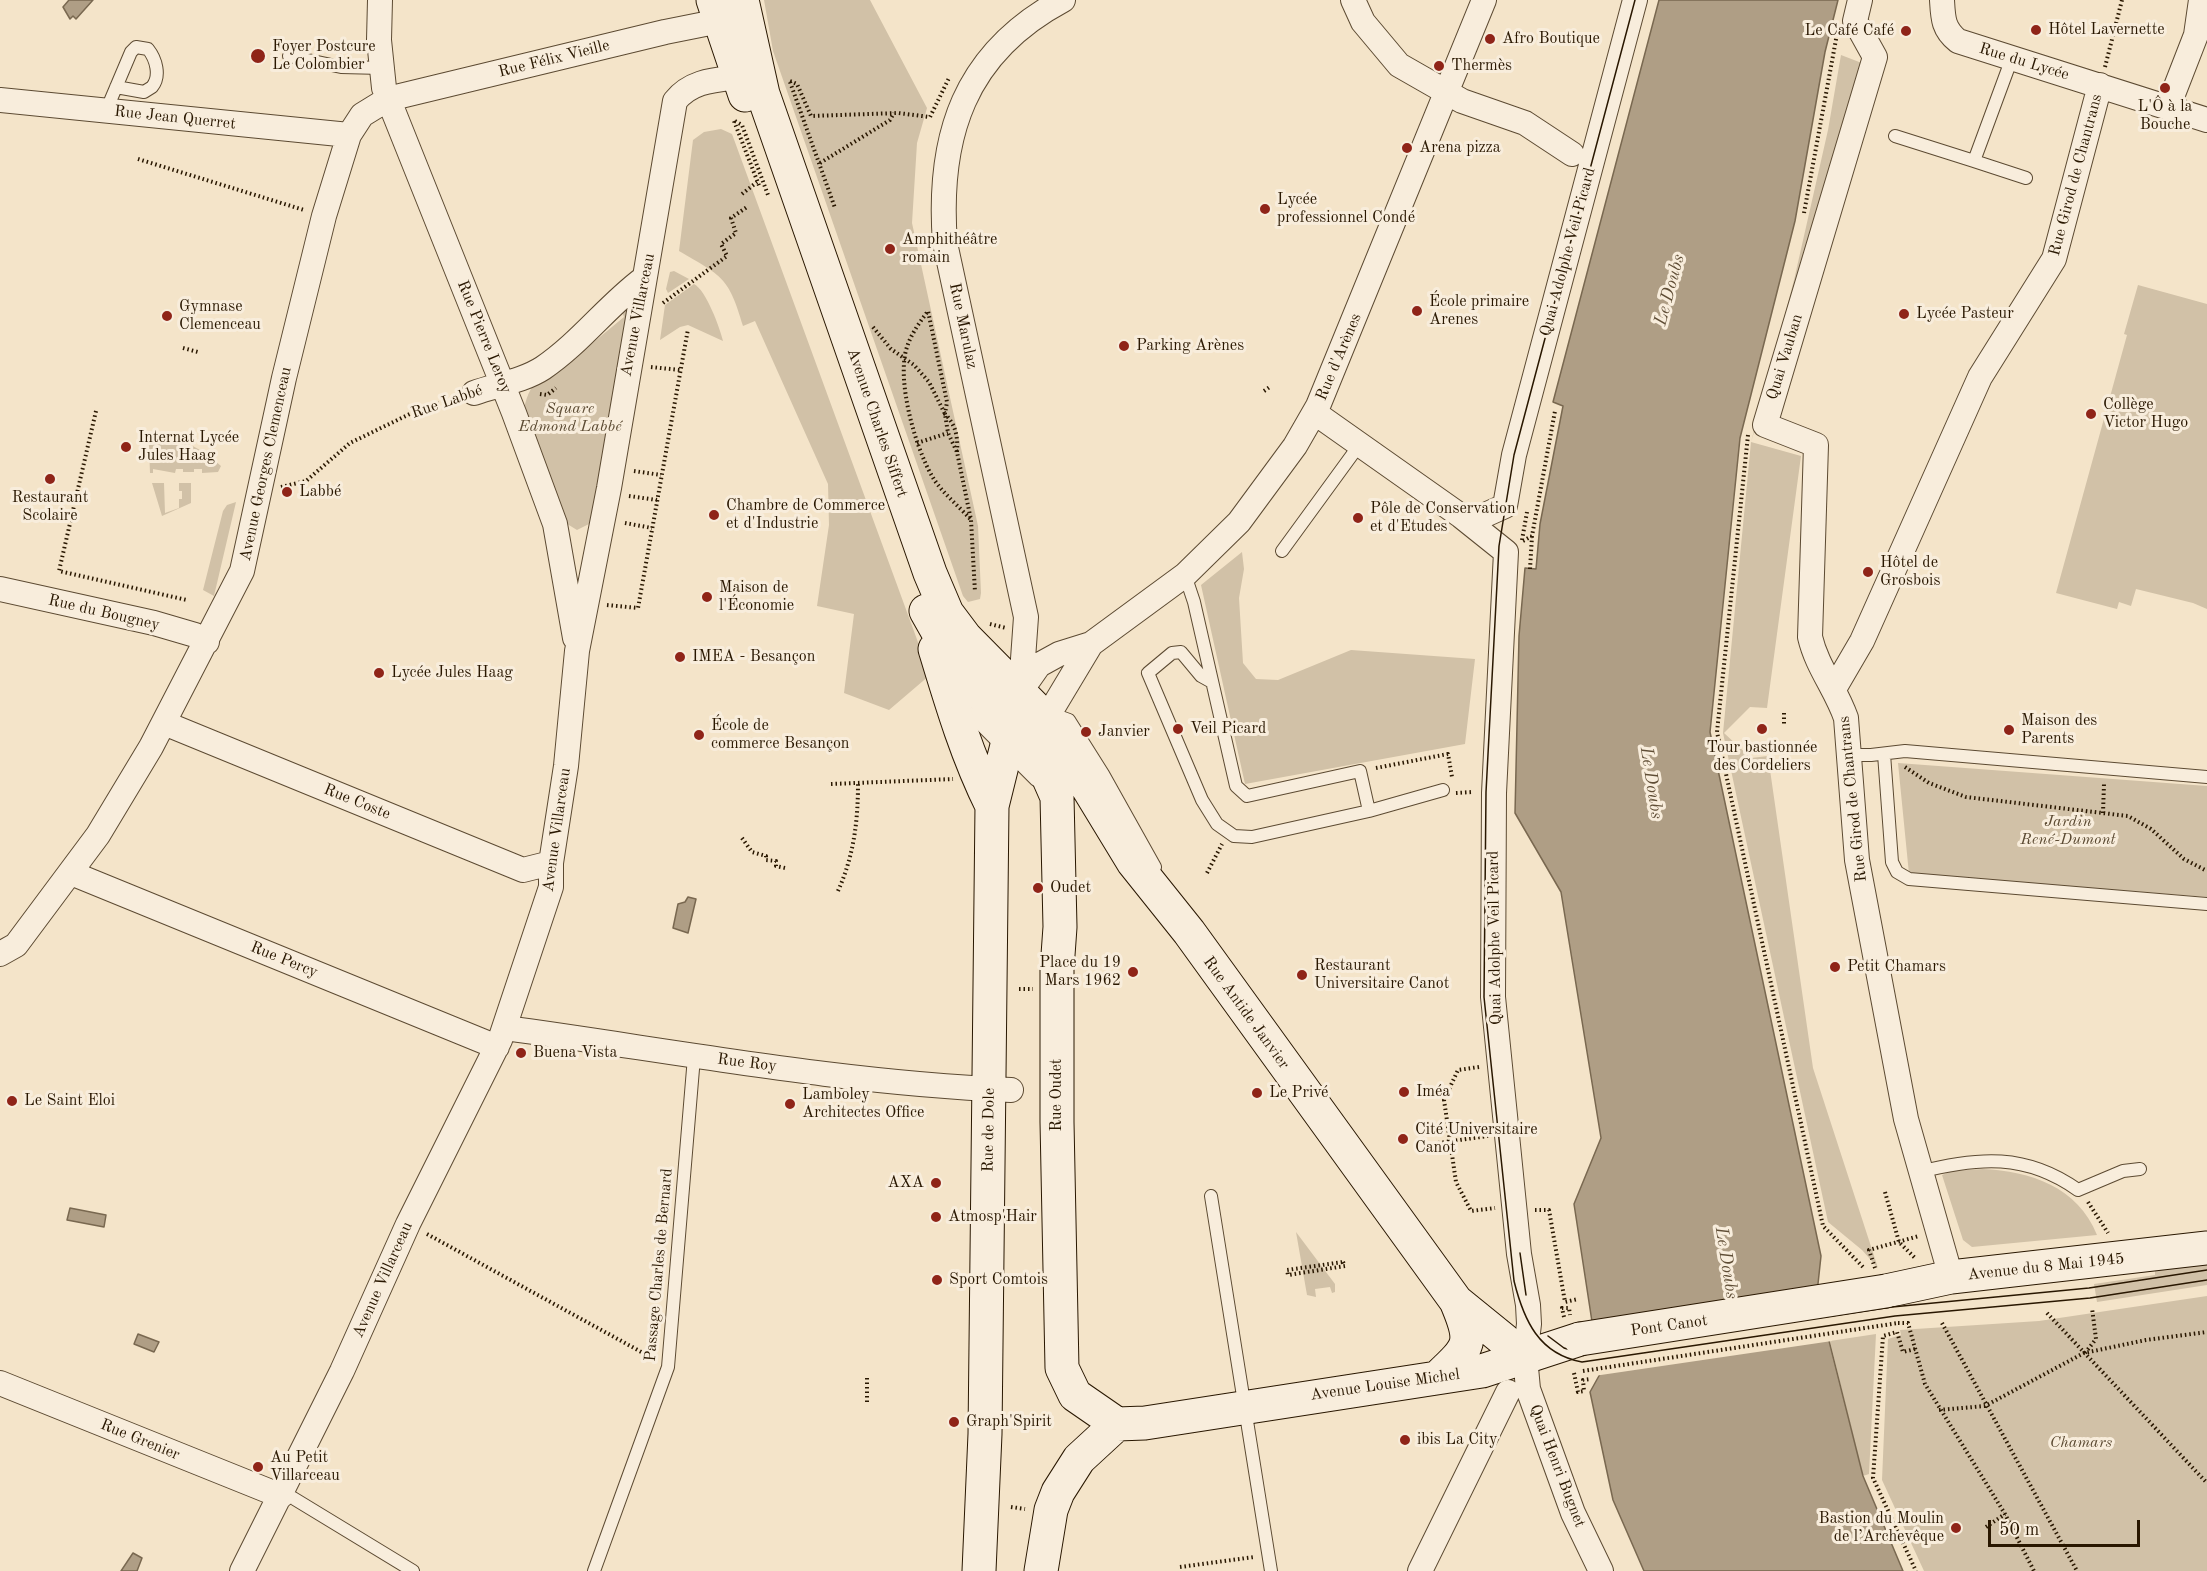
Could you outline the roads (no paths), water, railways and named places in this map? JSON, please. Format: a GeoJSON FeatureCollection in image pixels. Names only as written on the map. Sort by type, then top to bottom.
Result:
{"type":"FeatureCollection","features":[{"type":"Feature","properties":{"kind":"main road","name":"Avenue Charles Siffert"},"geometry":{"type":"LineString","coordinates":[[725,7],[919,596],[948,692],[981,784],[992,806]]}},
{"type":"Feature","properties":{"kind":"main road","name":"Avenue Charles Siffert"},"geometry":{"type":"LineString","coordinates":[[751,86],[939,597],[965,637],[1020,692]]}},
{"type":"Feature","properties":{"kind":"main road","name":"Avenue Charles Siffert"},"geometry":{"type":"LineString","coordinates":[[919,596],[961,673],[1024,741]]}},
{"type":"Feature","properties":{"kind":"main road","name":"Rue de Dole"},"geometry":{"type":"LineString","coordinates":[[979,1571],[1000,1089],[1011,1020],[1006,987],[1007,814],[1024,741],[1020,692]]}},
{"type":"Feature","properties":{"kind":"main road","name":"Rue de Dole"},"geometry":{"type":"LineString","coordinates":[[993,1571],[1005,1434],[1001,1341],[1009,1233],[1000,1089],[992,806],[1024,741]]}},
{"type":"Feature","properties":{"kind":"main road","name":"Rue Antide Janvier"},"geometry":{"type":"LineString","coordinates":[[1024,741],[1133,862],[1189,932],[1456,1301],[1468,1332],[1466,1347],[1438,1377]]}},
{"type":"Feature","properties":{"kind":"main road","name":"Rue Oudet"},"geometry":{"type":"LineString","coordinates":[[1024,741],[1049,775],[1059,809],[1060,927],[1057,969],[1062,1368],[1075,1395],[1117,1424]]}},
{"type":"Feature","properties":{"kind":"main road","name":"Avenue du 8 Mai 1945"},"geometry":{"type":"LineString","coordinates":[[1876,1277],[1950,1277],[2207,1248]]}},
{"type":"Feature","properties":{"kind":"main road","name":"Pont Canot"},"geometry":{"type":"LineString","coordinates":[[1525,1357],[1580,1340],[1876,1277]]}},
{"type":"Feature","properties":{"kind":"main road","name":"Rue Antide Janvier"},"geometry":{"type":"LineString","coordinates":[[1456,1301],[1525,1357]]}},
{"type":"Feature","properties":{"kind":"main road","name":"Avenue Louise Michel"},"geometry":{"type":"LineString","coordinates":[[1117,1424],[1145,1423],[1482,1371],[1525,1357]]}},
{"type":"Feature","properties":{"kind":"main road"},"geometry":{"type":"LineString","coordinates":[[1041,1571],[1051,1510],[1058,1492],[1079,1460],[1117,1424]]}},
{"type":"Feature","properties":{"kind":"street"},"geometry":{"type":"LineString","coordinates":[[380,0],[382,68],[388,99]]}},
{"type":"Feature","properties":{"kind":"street","name":"Rue Marulaz"},"geometry":{"type":"LineString","coordinates":[[1020,692],[1026,646],[1026,617],[945,243],[943,212],[945,165],[950,138],[966,97],[992,55],[1033,16],[1063,0]]}},
{"type":"Feature","properties":{"kind":"street"},"geometry":{"type":"LineString","coordinates":[[1353,0],[1363,22],[1399,65],[1462,101],[1525,123],[1572,154]]}},
{"type":"Feature","properties":{"kind":"street","name":"Rue d'Arènes"},"geometry":{"type":"LineString","coordinates":[[1020,692],[1039,665],[1059,654],[1091,644],[1185,575],[1239,522],[1295,446],[1315,413],[1448,93],[1484,0]]}},
{"type":"Feature","properties":{"kind":"street","name":"Quai Adolphe Veil Picard"},"geometry":{"type":"LineString","coordinates":[[1461,516],[1485,515],[1505,506],[1514,455],[1635,0]]}},
{"type":"Feature","properties":{"kind":"street","name":"Rue du Lycée"},"geometry":{"type":"LineString","coordinates":[[1942,0],[1943,22],[1947,32],[1958,41],[2012,58],[2102,79],[2168,107],[2207,120]]}},
{"type":"Feature","properties":{"kind":"street"},"geometry":{"type":"LineString","coordinates":[[2168,107],[2196,35],[2201,0]]}},
{"type":"Feature","properties":{"kind":"street","name":"Rue Félix Vieille"},"geometry":{"type":"LineString","coordinates":[[388,99],[665,32],[725,7]]}},
{"type":"Feature","properties":{"kind":"street","name":"Quai Vauban"},"geometry":{"type":"LineString","coordinates":[[1834,689],[1815,659],[1810,637],[1816,445],[1765,425],[1875,57],[1851,17]]}},
{"type":"Feature","properties":{"kind":"street","name":"Rue Girod de Chantrans"},"geometry":{"type":"LineString","coordinates":[[1950,1277],[1906,1119],[1857,860],[1846,718],[1834,689],[1867,631],[1980,377],[2054,259],[2102,79]]}},
{"type":"Feature","properties":{"kind":"street","name":"Avenue Villarceau"},"geometry":{"type":"LineString","coordinates":[[242,1571],[342,1371],[408,1224],[501,1037],[551,887],[551,863],[566,766],[577,651],[586,611],[675,101],[683,91],[693,85],[751,86]]}},
{"type":"Feature","properties":{"kind":"street","name":"Avenue Georges Clemenceau"},"geometry":{"type":"LineString","coordinates":[[0,954],[16,945],[98,835],[164,723],[242,572],[284,378],[324,216],[349,135],[362,115],[388,99]]}},
{"type":"Feature","properties":{"kind":"street","name":"Rue Pierre Leroy"},"geometry":{"type":"LineString","coordinates":[[388,99],[502,383],[555,524],[577,651]]}},
{"type":"Feature","properties":{"kind":"street","name":"Rue Jean Querret"},"geometry":{"type":"LineString","coordinates":[[0,100],[349,135]]}},
{"type":"Feature","properties":{"kind":"street","name":"Rue Labbé"},"geometry":{"type":"LineString","coordinates":[[474,393],[542,369],[576,342],[618,298],[643,279]]}},
{"type":"Feature","properties":{"kind":"street"},"geometry":{"type":"LineString","coordinates":[[1315,413],[1461,516]]}},
{"type":"Feature","properties":{"kind":"street","name":"Quai Adolphe Veil Picard"},"geometry":{"type":"LineString","coordinates":[[1461,516],[1514,547],[1494,793],[1493,997],[1507,1133],[1527,1211],[1523,1280],[1529,1324],[1525,1357]]}},
{"type":"Feature","properties":{"kind":"street","name":"Rue du Bougney"},"geometry":{"type":"LineString","coordinates":[[0,589],[154,623],[195,635],[207,642]]}},
{"type":"Feature","properties":{"kind":"street","name":"Rue d'Arènes"},"geometry":{"type":"LineString","coordinates":[[1024,741],[1091,644]]}},
{"type":"Feature","properties":{"kind":"street","name":"Rue Coste"},"geometry":{"type":"LineString","coordinates":[[164,723],[523,870],[551,863]]}},
{"type":"Feature","properties":{"kind":"street","name":"Rue Percy"},"geometry":{"type":"LineString","coordinates":[[71,873],[501,1037]]}},
{"type":"Feature","properties":{"kind":"street","name":"Rue Roy"},"geometry":{"type":"LineString","coordinates":[[501,1037],[885,1080],[1000,1089]]}},
{"type":"Feature","properties":{"kind":"street","name":"Quai Henri Bugnet"},"geometry":{"type":"LineString","coordinates":[[1525,1357],[1531,1399],[1573,1513],[1601,1571]]}},
{"type":"Feature","properties":{"kind":"street","name":"Rue Grenier"},"geometry":{"type":"LineString","coordinates":[[3,1389],[281,1496]]}},
{"type":"Feature","properties":{"kind":"street"},"geometry":{"type":"LineString","coordinates":[[1420,1571],[1508,1392]]}},
{"type":"Feature","properties":{"kind":"lane"},"geometry":{"type":"LineString","coordinates":[[290,56],[341,67],[382,68]]}},
{"type":"Feature","properties":{"kind":"lane"},"geometry":{"type":"LineString","coordinates":[[1974,161],[2012,58]]}},
{"type":"Feature","properties":{"kind":"lane"},"geometry":{"type":"LineString","coordinates":[[106,111],[116,87]]}},
{"type":"Feature","properties":{"kind":"lane"},"geometry":{"type":"LineString","coordinates":[[1895,136],[2026,178]]}},
{"type":"Feature","properties":{"kind":"lane"},"geometry":{"type":"LineString","coordinates":[[1282,551],[1360,444]]}},
{"type":"Feature","properties":{"kind":"lane"},"geometry":{"type":"LineString","coordinates":[[1185,575],[1194,602],[1210,681],[1236,786],[1247,796],[1360,771],[1369,811]]}},
{"type":"Feature","properties":{"kind":"lane"},"geometry":{"type":"LineString","coordinates":[[1210,681],[1201,676],[1181,652],[1172,653],[1148,673],[1202,800],[1217,824],[1227,833],[1252,837],[1369,811],[1443,790]]}},
{"type":"Feature","properties":{"kind":"lane"},"geometry":{"type":"LineString","coordinates":[[948,692],[1024,741]]}},
{"type":"Feature","properties":{"kind":"lane"},"geometry":{"type":"LineString","coordinates":[[1849,755],[1905,751],[2207,777]]}},
{"type":"Feature","properties":{"kind":"lane"},"geometry":{"type":"LineString","coordinates":[[1884,754],[1892,861],[1897,873],[1909,879],[2207,904]]}},
{"type":"Feature","properties":{"kind":"lane","name":"Passage Charles de Bernard"},"geometry":{"type":"LineString","coordinates":[[594,1571],[668,1367],[694,1057]]}},
{"type":"Feature","properties":{"kind":"lane"},"geometry":{"type":"LineString","coordinates":[[1919,1172],[1970,1161],[2000,1159],[2033,1167],[2062,1179],[2078,1190],[2123,1172],[2140,1169]]}},
{"type":"Feature","properties":{"kind":"lane"},"geometry":{"type":"LineString","coordinates":[[1211,1196],[1270,1571]]}},
{"type":"Feature","properties":{"kind":"lane"},"geometry":{"type":"LineString","coordinates":[[281,1496],[293,1498],[413,1571]]}},
{"type":"Feature","properties":{"kind":"water"},"geometry":{"type":"Polygon","coordinates":[[[69,0],[93,0],[76,19],[73,16],[70,19],[63,7],[69,0]]]}},
{"type":"Feature","properties":{"kind":"water","name":"Le Doubs"},"geometry":{"type":"Polygon","coordinates":[[[1659,0],[1838,0],[1825,52],[1795,221],[1740,438],[1710,732],[1821,1256],[1817,1293],[1863,1476],[1903,1571],[1644,1571],[1613,1500],[1590,1392],[1600,1374],[1574,1204],[1601,1138],[1561,892],[1515,813],[1519,636],[1525,568],[1536,569],[1540,524],[1563,406],[1553,402],[1659,0]]]}},
{"type":"Feature","properties":{"kind":"water"},"geometry":{"type":"Polygon","coordinates":[[[688,897],[696,899],[688,933],[673,928],[678,904],[685,902],[688,897]]]}},
{"type":"Feature","properties":{"kind":"water"},"geometry":{"type":"Polygon","coordinates":[[[70,1208],[106,1215],[104,1227],[67,1220],[70,1208]]]}},
{"type":"Feature","properties":{"kind":"water"},"geometry":{"type":"Polygon","coordinates":[[[138,1334],[159,1342],[154,1352],[134,1344],[138,1334]]]}},
{"type":"Feature","properties":{"kind":"water"},"geometry":{"type":"Polygon","coordinates":[[[133,1553],[142,1558],[137,1571],[121,1571],[133,1553]]]}},
{"type":"Feature","properties":{"kind":"tram line"},"geometry":{"type":"LineString","coordinates":[[1635,0],[1514,455],[1499,546],[1486,792],[1484,997],[1514,1281],[1523,1309],[1536,1334],[1544,1343],[1555,1352],[1582,1362],[1895,1316],[2090,1298],[2207,1280]]}},
{"type":"Feature","properties":{"kind":"tram line"},"geometry":{"type":"LineString","coordinates":[[1520,1253],[1526,1295]]}},
{"type":"Feature","properties":{"kind":"tram line"},"geometry":{"type":"LineString","coordinates":[[1548,1336],[1564,1348],[1581,1353],[1892,1307],[2089,1288],[2207,1270]]}},
{"type":"Feature","properties":{"kind":"place","name":"Hôtel Lavernette"},"geometry":{"type":"Point","coordinates":[2036,30]}},
{"type":"Feature","properties":{"kind":"place","name":"Le Café Café"},"geometry":{"type":"Point","coordinates":[1906,31]}},
{"type":"Feature","properties":{"kind":"place","name":"Afro Boutique"},"geometry":{"type":"Point","coordinates":[1490,39]}},
{"type":"Feature","properties":{"kind":"place","name":"Foyer Postcure Le Colombier"},"geometry":{"type":"Point","coordinates":[258,56]}},
{"type":"Feature","properties":{"kind":"place","name":"Thermès"},"geometry":{"type":"Point","coordinates":[1439,66]}},
{"type":"Feature","properties":{"kind":"place","name":"L'Ô à la Bouche"},"geometry":{"type":"Point","coordinates":[2165,88]}},
{"type":"Feature","properties":{"kind":"place","name":"Arena pizza"},"geometry":{"type":"Point","coordinates":[1407,148]}},
{"type":"Feature","properties":{"kind":"place","name":"Lycée professionnel Condé"},"geometry":{"type":"Point","coordinates":[1265,209]}},
{"type":"Feature","properties":{"kind":"place","name":"Amphithéâtre romain"},"geometry":{"type":"Point","coordinates":[890,249]}},
{"type":"Feature","properties":{"kind":"place","name":"École primaire Arenes"},"geometry":{"type":"Point","coordinates":[1417,311]}},
{"type":"Feature","properties":{"kind":"place","name":"Lycée Pasteur"},"geometry":{"type":"Point","coordinates":[1904,314]}},
{"type":"Feature","properties":{"kind":"place","name":"Gymnase Clemenceau"},"geometry":{"type":"Point","coordinates":[167,316]}},
{"type":"Feature","properties":{"kind":"place","name":"Parking Arènes"},"geometry":{"type":"Point","coordinates":[1124,346]}},
{"type":"Feature","properties":{"kind":"place","name":"Collège Victor Hugo"},"geometry":{"type":"Point","coordinates":[2091,414]}},
{"type":"Feature","properties":{"kind":"place","name":"Internat Lycée Jules Haag"},"geometry":{"type":"Point","coordinates":[126,447]}},
{"type":"Feature","properties":{"kind":"place","name":"Restaurant Scolaire"},"geometry":{"type":"Point","coordinates":[50,479]}},
{"type":"Feature","properties":{"kind":"place","name":"Labbé"},"geometry":{"type":"Point","coordinates":[287,492]}},
{"type":"Feature","properties":{"kind":"place","name":"Chambre de Commerce et d'Industrie"},"geometry":{"type":"Point","coordinates":[714,515]}},
{"type":"Feature","properties":{"kind":"place","name":"Pôle de Conservation et d'Etudes"},"geometry":{"type":"Point","coordinates":[1358,518]}},
{"type":"Feature","properties":{"kind":"place","name":"Hôtel de Grosbois"},"geometry":{"type":"Point","coordinates":[1868,572]}},
{"type":"Feature","properties":{"kind":"place","name":"Maison de l'Économie"},"geometry":{"type":"Point","coordinates":[707,597]}},
{"type":"Feature","properties":{"kind":"place","name":"IMEA - Besançon"},"geometry":{"type":"Point","coordinates":[680,657]}},
{"type":"Feature","properties":{"kind":"place","name":"Lycée Jules Haag"},"geometry":{"type":"Point","coordinates":[379,673]}},
{"type":"Feature","properties":{"kind":"place","name":"Veil Picard"},"geometry":{"type":"Point","coordinates":[1178,729]}},
{"type":"Feature","properties":{"kind":"place","name":"Tour bastionnée des Cordeliers"},"geometry":{"type":"Point","coordinates":[1762,729]}},
{"type":"Feature","properties":{"kind":"place","name":"Maison des Parents"},"geometry":{"type":"Point","coordinates":[2009,730]}},
{"type":"Feature","properties":{"kind":"place","name":"Janvier"},"geometry":{"type":"Point","coordinates":[1086,732]}},
{"type":"Feature","properties":{"kind":"place","name":"École de commerce Besançon"},"geometry":{"type":"Point","coordinates":[699,735]}},
{"type":"Feature","properties":{"kind":"place","name":"Oudet"},"geometry":{"type":"Point","coordinates":[1038,888]}},
{"type":"Feature","properties":{"kind":"place","name":"Petit Chamars"},"geometry":{"type":"Point","coordinates":[1835,967]}},
{"type":"Feature","properties":{"kind":"place","name":"Place du 19 Mars 1962"},"geometry":{"type":"Point","coordinates":[1133,972]}},
{"type":"Feature","properties":{"kind":"place","name":"Restaurant Universitaire Canot"},"geometry":{"type":"Point","coordinates":[1302,975]}},
{"type":"Feature","properties":{"kind":"place","name":"Buena Vista"},"geometry":{"type":"Point","coordinates":[521,1053]}},
{"type":"Feature","properties":{"kind":"place","name":"Iméa"},"geometry":{"type":"Point","coordinates":[1404,1092]}},
{"type":"Feature","properties":{"kind":"place","name":"Le Privé"},"geometry":{"type":"Point","coordinates":[1257,1093]}},
{"type":"Feature","properties":{"kind":"place","name":"Le Saint Eloi"},"geometry":{"type":"Point","coordinates":[12,1101]}},
{"type":"Feature","properties":{"kind":"place","name":"Lamboley Architectes Office"},"geometry":{"type":"Point","coordinates":[790,1104]}},
{"type":"Feature","properties":{"kind":"place","name":"Cité Universitaire Canot"},"geometry":{"type":"Point","coordinates":[1403,1139]}},
{"type":"Feature","properties":{"kind":"place","name":"AXA"},"geometry":{"type":"Point","coordinates":[936,1183]}},
{"type":"Feature","properties":{"kind":"place","name":"Atmosp'Hair"},"geometry":{"type":"Point","coordinates":[936,1217]}},
{"type":"Feature","properties":{"kind":"place","name":"Sport Comtois"},"geometry":{"type":"Point","coordinates":[937,1280]}},
{"type":"Feature","properties":{"kind":"place","name":"Graph'Spirit"},"geometry":{"type":"Point","coordinates":[954,1422]}},
{"type":"Feature","properties":{"kind":"place","name":"ibis La City"},"geometry":{"type":"Point","coordinates":[1405,1440]}},
{"type":"Feature","properties":{"kind":"place","name":"Au Petit Villarceau"},"geometry":{"type":"Point","coordinates":[258,1467]}},
{"type":"Feature","properties":{"kind":"place","name":"Bastion du Moulin de l’Archevêque"},"geometry":{"type":"Point","coordinates":[1956,1528]}},
{"type":"Feature","properties":{"kind":"park label","name":"Square Edmond Labbé"},"geometry":{"type":"Point","coordinates":[570,418]}},
{"type":"Feature","properties":{"kind":"park label","name":"Jardin René-Dumont"},"geometry":{"type":"Point","coordinates":[2068,831]}},
{"type":"Feature","properties":{"kind":"park label","name":"Chamars"},"geometry":{"type":"Point","coordinates":[2081,1443]}}]}
